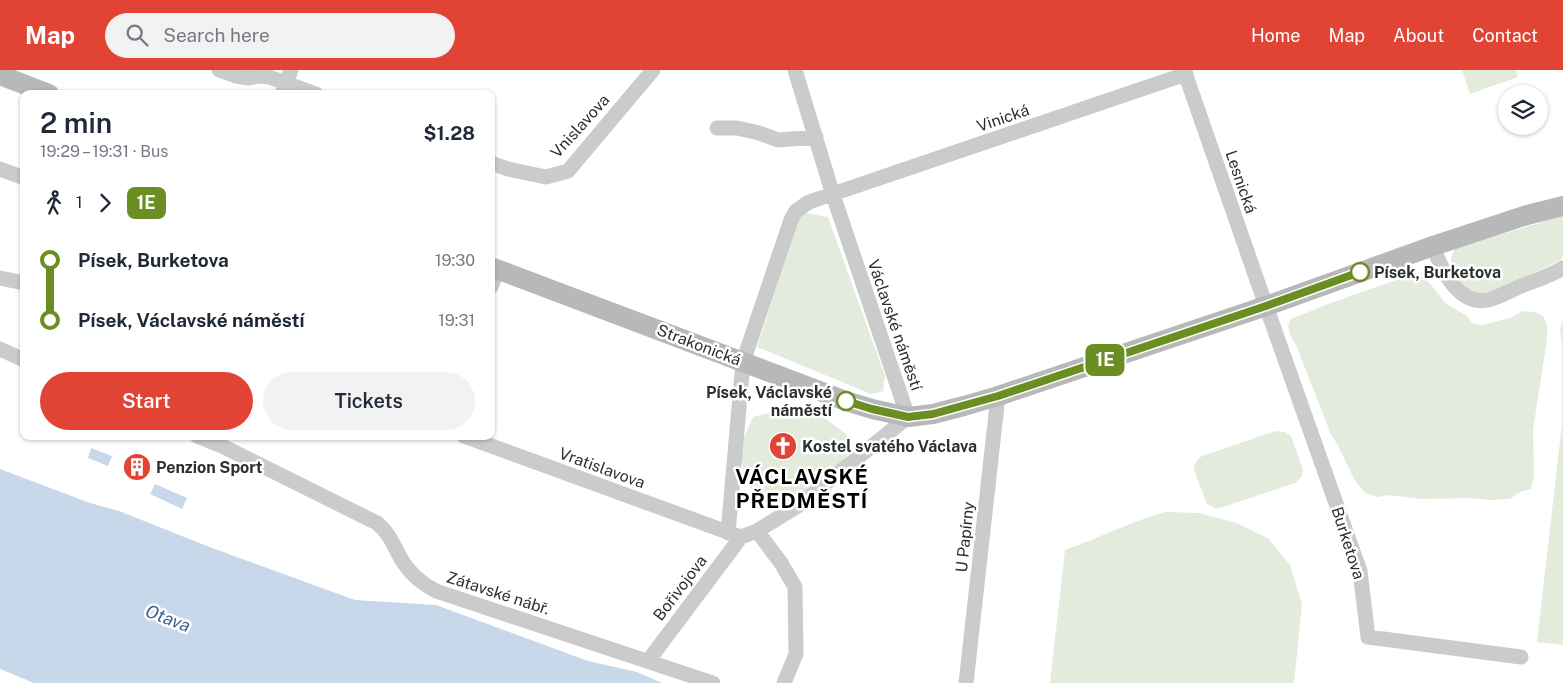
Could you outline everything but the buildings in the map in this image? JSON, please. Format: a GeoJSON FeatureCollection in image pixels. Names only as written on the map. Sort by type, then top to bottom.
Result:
{"type":"FeatureCollection","features":[{"type":"Feature","properties":{"kind":"main road"},"geometry":{"type":"LineString","coordinates":[[0,75],[39,90]]}},
{"type":"Feature","properties":{"kind":"main road"},"geometry":{"type":"LineString","coordinates":[[908,417],[933,414],[998,396],[1266,306],[1433,246],[1527,215],[1563,206]]}},
{"type":"Feature","properties":{"kind":"main road","name":"Strakonická"},"geometry":{"type":"LineString","coordinates":[[495,275],[743,362],[846,401],[908,417]]}},
{"type":"Feature","properties":{"kind":"street"},"geometry":{"type":"LineString","coordinates":[[219,70],[248,78],[269,77],[306,90]]}},
{"type":"Feature","properties":{"kind":"street","name":"Vnislavova"},"geometry":{"type":"LineString","coordinates":[[495,164],[546,177],[568,171],[653,70]]}},
{"type":"Feature","properties":{"kind":"street","name":"Václavské náměstí"},"geometry":{"type":"LineString","coordinates":[[734,535],[758,531],[799,506],[908,417],[833,195],[795,70]]}},
{"type":"Feature","properties":{"kind":"street","name":"Vinická"},"geometry":{"type":"LineString","coordinates":[[833,195],[1185,72]]}},
{"type":"Feature","properties":{"kind":"street","name":"Lesnická"},"geometry":{"type":"LineString","coordinates":[[1185,72],[1266,306]]}},
{"type":"Feature","properties":{"kind":"street"},"geometry":{"type":"LineString","coordinates":[[717,128],[737,128],[778,140],[816,137]]}},
{"type":"Feature","properties":{"kind":"street"},"geometry":{"type":"LineString","coordinates":[[0,169],[20,176]]}},
{"type":"Feature","properties":{"kind":"street"},"geometry":{"type":"LineString","coordinates":[[734,535],[743,362],[791,220],[796,211],[802,206],[833,195]]}},
{"type":"Feature","properties":{"kind":"street"},"geometry":{"type":"LineString","coordinates":[[1433,246],[1437,259],[1449,280],[1460,292],[1473,299],[1488,300],[1563,268]]}},
{"type":"Feature","properties":{"kind":"street"},"geometry":{"type":"LineString","coordinates":[[0,278],[20,282]]}},
{"type":"Feature","properties":{"kind":"street","name":"Burketova"},"geometry":{"type":"LineString","coordinates":[[1266,306],[1360,571],[1368,637],[1521,657]]}},
{"type":"Feature","properties":{"kind":"street"},"geometry":{"type":"LineString","coordinates":[[0,349],[20,358]]}},
{"type":"Feature","properties":{"kind":"street","name":"U Papírny"},"geometry":{"type":"LineString","coordinates":[[966,683],[998,396]]}},
{"type":"Feature","properties":{"kind":"street","name":"Zátavské nábř."},"geometry":{"type":"LineString","coordinates":[[207,440],[377,522],[386,530],[404,564],[425,585],[436,591],[713,683]]}},
{"type":"Feature","properties":{"kind":"street","name":"Vratislavova"},"geometry":{"type":"LineString","coordinates":[[475,440],[734,535]]}},
{"type":"Feature","properties":{"kind":"street"},"geometry":{"type":"LineString","coordinates":[[758,531],[781,563],[795,587],[796,654],[784,683]]}},
{"type":"Feature","properties":{"kind":"street","name":"Bořivojova"},"geometry":{"type":"LineString","coordinates":[[648,661],[734,535]]}},
{"type":"Feature","properties":{"kind":"green space"},"geometry":{"type":"Polygon","coordinates":[[[1462,70],[1516,70],[1518,77],[1470,94],[1462,70]]]}},
{"type":"Feature","properties":{"kind":"green space"},"geometry":{"type":"Polygon","coordinates":[[[801,212],[828,217],[885,376],[883,391],[871,394],[757,347],[801,212]]]}},
{"type":"Feature","properties":{"kind":"green space"},"geometry":{"type":"Polygon","coordinates":[[[1563,216],[1563,256],[1561,260],[1495,291],[1482,294],[1466,289],[1455,278],[1451,268],[1451,258],[1455,248],[1563,216]]]}},
{"type":"Feature","properties":{"kind":"green space"},"geometry":{"type":"Polygon","coordinates":[[[1416,273],[1429,282],[1446,304],[1467,316],[1473,324],[1482,325],[1510,318],[1523,311],[1535,312],[1543,316],[1547,324],[1547,339],[1533,430],[1534,476],[1531,489],[1520,492],[1510,499],[1421,499],[1389,495],[1378,497],[1365,493],[1354,479],[1330,432],[1296,345],[1289,332],[1289,322],[1291,319],[1331,303],[1416,273]]]}},
{"type":"Feature","properties":{"kind":"green space"},"geometry":{"type":"Polygon","coordinates":[[[1563,320],[1563,645],[1537,642],[1562,424],[1562,345],[1560,329],[1563,320]]]}},
{"type":"Feature","properties":{"kind":"green space"},"geometry":{"type":"Polygon","coordinates":[[[795,406],[822,416],[846,434],[850,448],[843,463],[813,491],[780,505],[762,500],[745,481],[741,456],[743,440],[753,417],[795,406]]]}},
{"type":"Feature","properties":{"kind":"green space"},"geometry":{"type":"Polygon","coordinates":[[[1276,431],[1285,432],[1291,436],[1303,470],[1302,476],[1295,483],[1220,508],[1207,504],[1194,470],[1195,464],[1199,459],[1202,456],[1276,431]]]}},
{"type":"Feature","properties":{"kind":"green space"},"geometry":{"type":"Polygon","coordinates":[[[1165,512],[1199,513],[1236,523],[1268,538],[1290,565],[1302,604],[1294,683],[1050,683],[1065,550],[1139,520],[1165,512]]]}},
{"type":"Feature","properties":{"kind":"water"},"geometry":{"type":"Polygon","coordinates":[[[91,448],[112,456],[108,466],[88,458],[91,448]]]}},
{"type":"Feature","properties":{"kind":"water","name":"Otava"},"geometry":{"type":"Polygon","coordinates":[[[0,469],[90,503],[119,511],[207,546],[355,600],[436,605],[588,661],[637,672],[662,683],[34,683],[0,669],[0,469]]]}},
{"type":"Feature","properties":{"kind":"water"},"geometry":{"type":"Polygon","coordinates":[[[155,484],[187,498],[182,509],[150,494],[155,484]]]}},
{"type":"Feature","properties":{"kind":"bus line","name":"1E"},"geometry":{"type":"LineString","coordinates":[[846,401],[908,417],[933,414],[998,396],[1266,306],[1360,272]]}},
{"type":"Feature","properties":{"kind":"place","name":"Písek, Burketova"},"geometry":{"type":"Point","coordinates":[1360,272]}},
{"type":"Feature","properties":{"kind":"place","name":"Písek, Václavské náměstí"},"geometry":{"type":"Point","coordinates":[846,401]}},
{"type":"Feature","properties":{"kind":"place","name":"Kostel svatého Václava"},"geometry":{"type":"Point","coordinates":[783,446]}},
{"type":"Feature","properties":{"kind":"place","name":"Penzion Sport"},"geometry":{"type":"Point","coordinates":[137,467]}},
{"type":"Feature","properties":{"kind":"district","name":"VÁCLAVSKÉ PŘEDMĚSTÍ"},"geometry":{"type":"Point","coordinates":[802,488]}}]}
